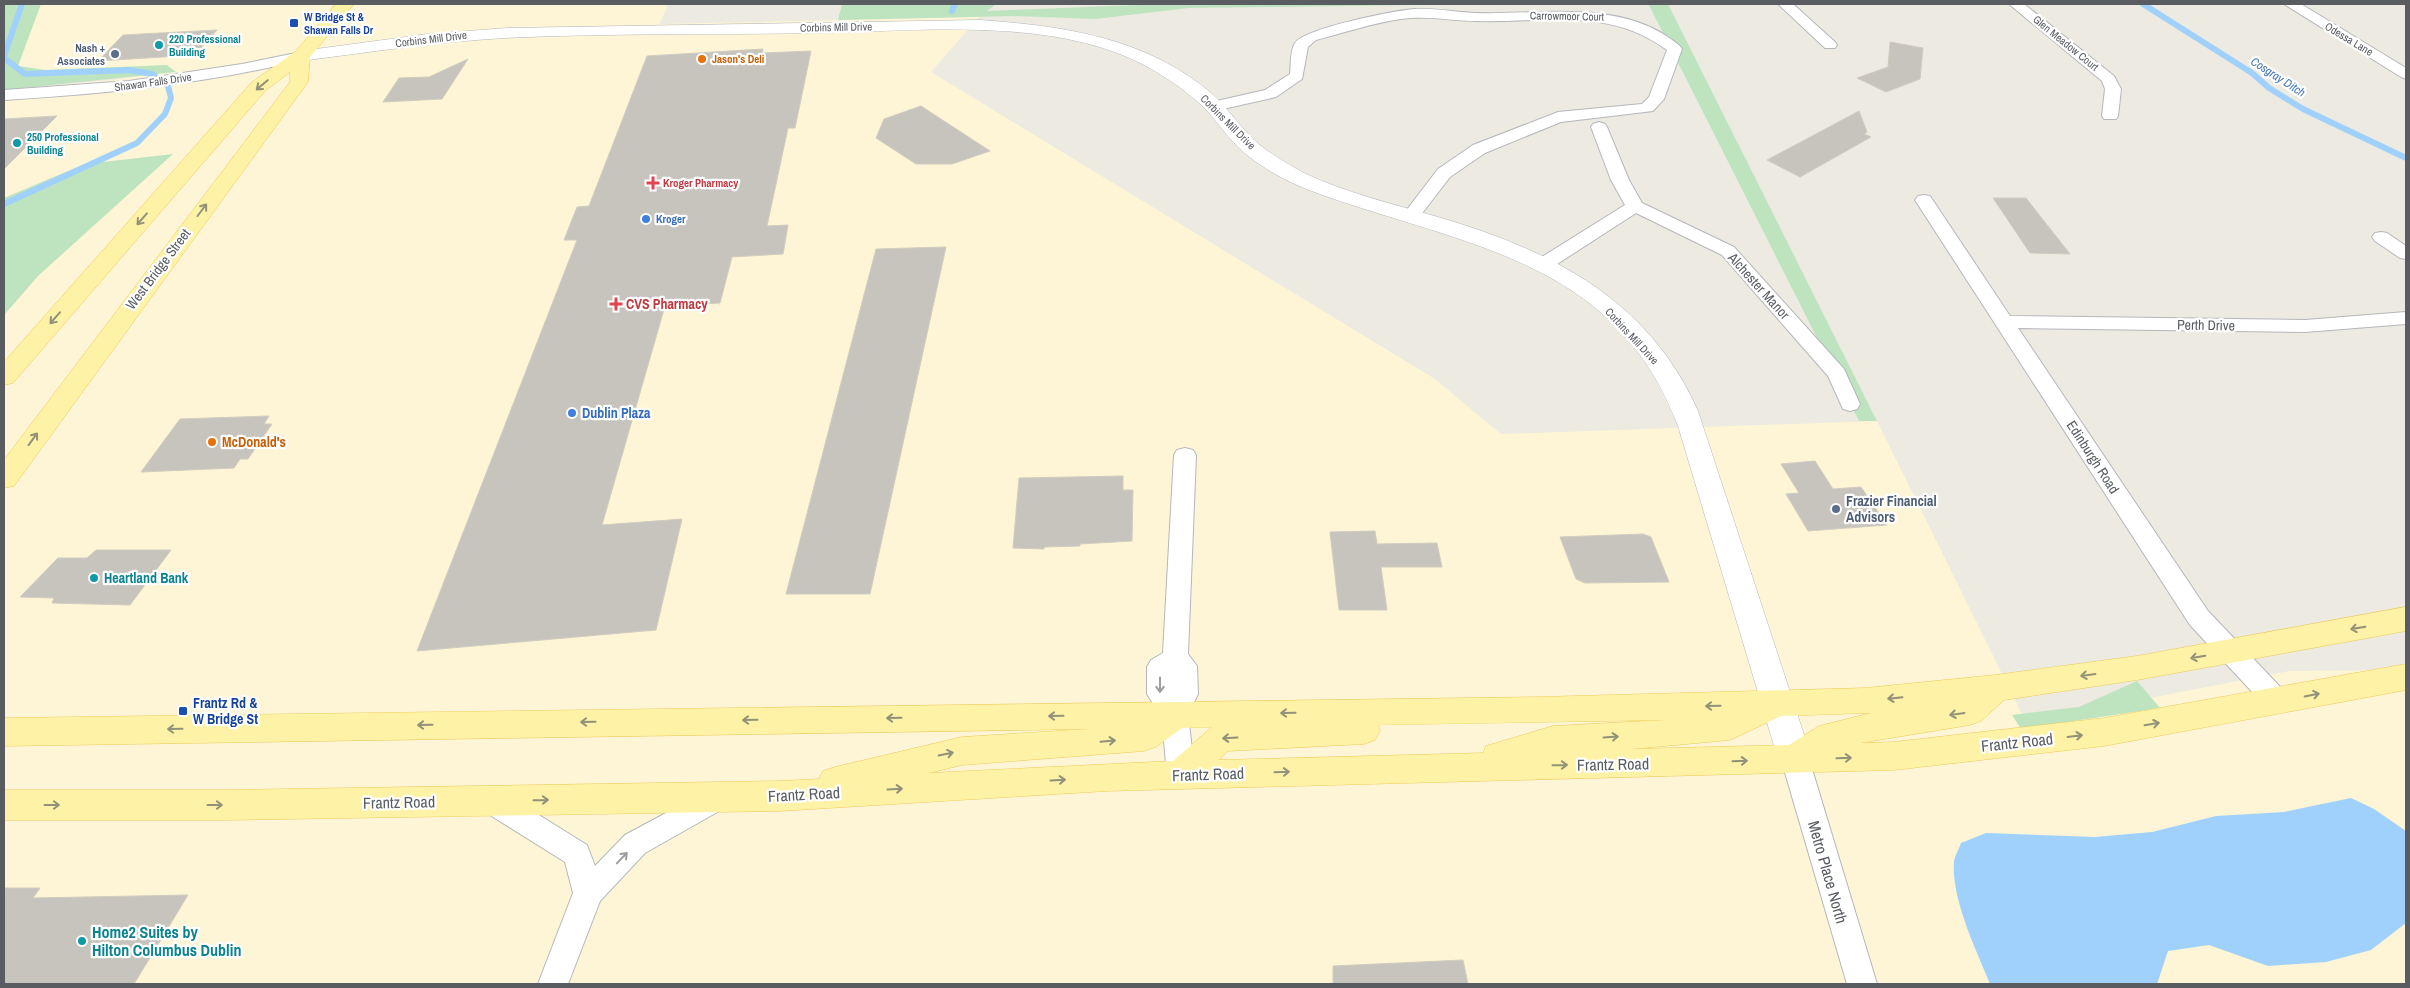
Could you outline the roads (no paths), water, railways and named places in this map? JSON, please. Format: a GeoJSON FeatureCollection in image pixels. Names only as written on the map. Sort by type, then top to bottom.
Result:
{"type":"FeatureCollection","features":[{"type":"Feature","properties":{"kind":"main road"},"geometry":{"type":"LineString","coordinates":[[4,377],[260,86],[301,56],[345,4]]}},
{"type":"Feature","properties":{"kind":"main road","name":"West Bridge Street"},"geometry":{"type":"LineString","coordinates":[[4,479],[299,82],[301,56]]}},
{"type":"Feature","properties":{"kind":"main road"},"geometry":{"type":"LineString","coordinates":[[4,732],[780,719],[1539,710],[1865,701],[1996,688],[2137,668],[2406,619]]}},
{"type":"Feature","properties":{"kind":"main road","name":"Frantz Road"},"geometry":{"type":"LineString","coordinates":[[4,805],[227,805],[780,796],[1180,775],[1461,766],[1894,756],[2095,733],[2406,677]]}},
{"type":"Feature","properties":{"kind":"main road"},"geometry":{"type":"LineString","coordinates":[[1795,759],[1831,736],[1884,724],[1970,712],[1996,688]]}},
{"type":"Feature","properties":{"kind":"main road"},"geometry":{"type":"LineString","coordinates":[[1461,766],[1553,740],[1686,732],[1730,726],[1779,704]]}},
{"type":"Feature","properties":{"kind":"main road"},"geometry":{"type":"LineString","coordinates":[[1180,775],[1220,738],[1458,725],[1539,710]]}},
{"type":"Feature","properties":{"kind":"main road"},"geometry":{"type":"LineString","coordinates":[[780,796],[962,751],[1112,741],[1144,737],[1175,715]]}},
{"type":"Feature","properties":{"kind":"street"},"geometry":{"type":"LineString","coordinates":[[1785,4],[1830,45]]}},
{"type":"Feature","properties":{"kind":"street","name":"Glen Meadow Court"},"geometry":{"type":"LineString","coordinates":[[2016,4],[2109,79],[2113,89],[2110,116]]}},
{"type":"Feature","properties":{"kind":"street","name":"Odessa Lane"},"geometry":{"type":"LineString","coordinates":[[2291,4],[2406,74]]}},
{"type":"Feature","properties":{"kind":"street","name":"Carrowmoor Court"},"geometry":{"type":"LineString","coordinates":[[1214,106],[1270,94],[1297,76],[1301,45],[1311,38],[1414,13],[1476,17],[1566,14],[1616,18],[1652,31],[1675,49],[1656,99],[1647,108],[1558,117],[1479,149],[1444,173],[1411,216]]}},
{"type":"Feature","properties":{"kind":"street","name":"Corbins Mill Drive"},"geometry":{"type":"LineString","coordinates":[[301,56],[428,39],[498,33],[980,25],[1033,28],[1103,41],[1162,66],[1179,77],[1214,106],[1250,147],[1291,174],[1318,187],[1466,231],[1544,264],[1609,309],[1643,344],[1671,383],[1692,431],[1795,759]]}},
{"type":"Feature","properties":{"kind":"street","name":"Shawan Falls Drive"},"geometry":{"type":"LineString","coordinates":[[4,95],[128,86],[301,56]]}},
{"type":"Feature","properties":{"kind":"street"},"geometry":{"type":"LineString","coordinates":[[1544,264],[1613,222],[1635,206],[1620,180],[1599,128]]}},
{"type":"Feature","properties":{"kind":"street","name":"Edinburgh Road"},"geometry":{"type":"LineString","coordinates":[[1924,200],[2198,618],[2277,701]]}},
{"type":"Feature","properties":{"kind":"street","name":"Alchester Manor"},"geometry":{"type":"LineString","coordinates":[[1635,206],[1728,251],[1837,374],[1850,404]]}},
{"type":"Feature","properties":{"kind":"street"},"geometry":{"type":"LineString","coordinates":[[2381,237],[2406,254]]}},
{"type":"Feature","properties":{"kind":"street","name":"Perth Drive"},"geometry":{"type":"LineString","coordinates":[[2004,322],[2295,326],[2406,318]]}},
{"type":"Feature","properties":{"kind":"street"},"geometry":{"type":"LineString","coordinates":[[1180,775],[1175,715],[1185,694],[1184,666],[1175,658],[1186,455]]}},
{"type":"Feature","properties":{"kind":"street","name":"Metro Place North"},"geometry":{"type":"LineString","coordinates":[[1795,759],[1862,984]]}},
{"type":"Feature","properties":{"kind":"street"},"geometry":{"type":"LineString","coordinates":[[553,984],[588,893],[635,844],[718,797]]}},
{"type":"Feature","properties":{"kind":"street"},"geometry":{"type":"LineString","coordinates":[[492,801],[578,854],[588,893]]}},
{"type":"Feature","properties":{"kind":"water"},"geometry":{"type":"Polygon","coordinates":[[[2351,798],[2374,809],[2406,831],[2406,923],[2371,950],[2326,962],[2268,966],[2209,945],[2168,951],[2157,984],[1990,984],[1966,924],[1956,891],[1954,861],[1961,843],[1986,833],[2095,837],[2152,832],[2216,816],[2284,812],[2351,798]]]}},
{"type":"Feature","properties":{"kind":"waterway"},"geometry":{"type":"LineString","coordinates":[[4,56],[22,4]]}},
{"type":"Feature","properties":{"kind":"waterway"},"geometry":{"type":"LineString","coordinates":[[952,11],[955,4]]}},
{"type":"Feature","properties":{"kind":"waterway","name":"Cosgray Ditch"},"geometry":{"type":"LineString","coordinates":[[2143,4],[2252,73],[2269,88],[2303,109],[2406,158]]}},
{"type":"Feature","properties":{"kind":"waterway"},"geometry":{"type":"LineString","coordinates":[[4,58],[25,74],[129,70],[152,74],[168,86],[171,98],[165,114],[137,143],[4,204]]}},
{"type":"Feature","properties":{"kind":"place","name":"W Bridge St & Shawan Falls Dr"},"geometry":{"type":"Point","coordinates":[294,23]}},
{"type":"Feature","properties":{"kind":"place","name":"220 Professional Building"},"geometry":{"type":"Point","coordinates":[159,45]}},
{"type":"Feature","properties":{"kind":"place","name":"Nash + Associates"},"geometry":{"type":"Point","coordinates":[115,54]}},
{"type":"Feature","properties":{"kind":"place","name":"Jason's Deli"},"geometry":{"type":"Point","coordinates":[702,59]}},
{"type":"Feature","properties":{"kind":"place","name":"250 Professional Building"},"geometry":{"type":"Point","coordinates":[17,143]}},
{"type":"Feature","properties":{"kind":"place","name":"Kroger Pharmacy"},"geometry":{"type":"Point","coordinates":[653,183]}},
{"type":"Feature","properties":{"kind":"place","name":"Kroger"},"geometry":{"type":"Point","coordinates":[646,219]}},
{"type":"Feature","properties":{"kind":"place","name":"CVS Pharmacy"},"geometry":{"type":"Point","coordinates":[616,304]}},
{"type":"Feature","properties":{"kind":"place","name":"Dublin Plaza"},"geometry":{"type":"Point","coordinates":[572,413]}},
{"type":"Feature","properties":{"kind":"place","name":"McDonald's"},"geometry":{"type":"Point","coordinates":[212,442]}},
{"type":"Feature","properties":{"kind":"place","name":"Frazier Financial Advisors"},"geometry":{"type":"Point","coordinates":[1836,509]}},
{"type":"Feature","properties":{"kind":"place","name":"Heartland Bank"},"geometry":{"type":"Point","coordinates":[94,578]}},
{"type":"Feature","properties":{"kind":"place","name":"Frantz Rd & W Bridge St"},"geometry":{"type":"Point","coordinates":[183,711]}},
{"type":"Feature","properties":{"kind":"place","name":"Home2 Suites by Hilton Columbus Dublin"},"geometry":{"type":"Point","coordinates":[82,941]}}]}
